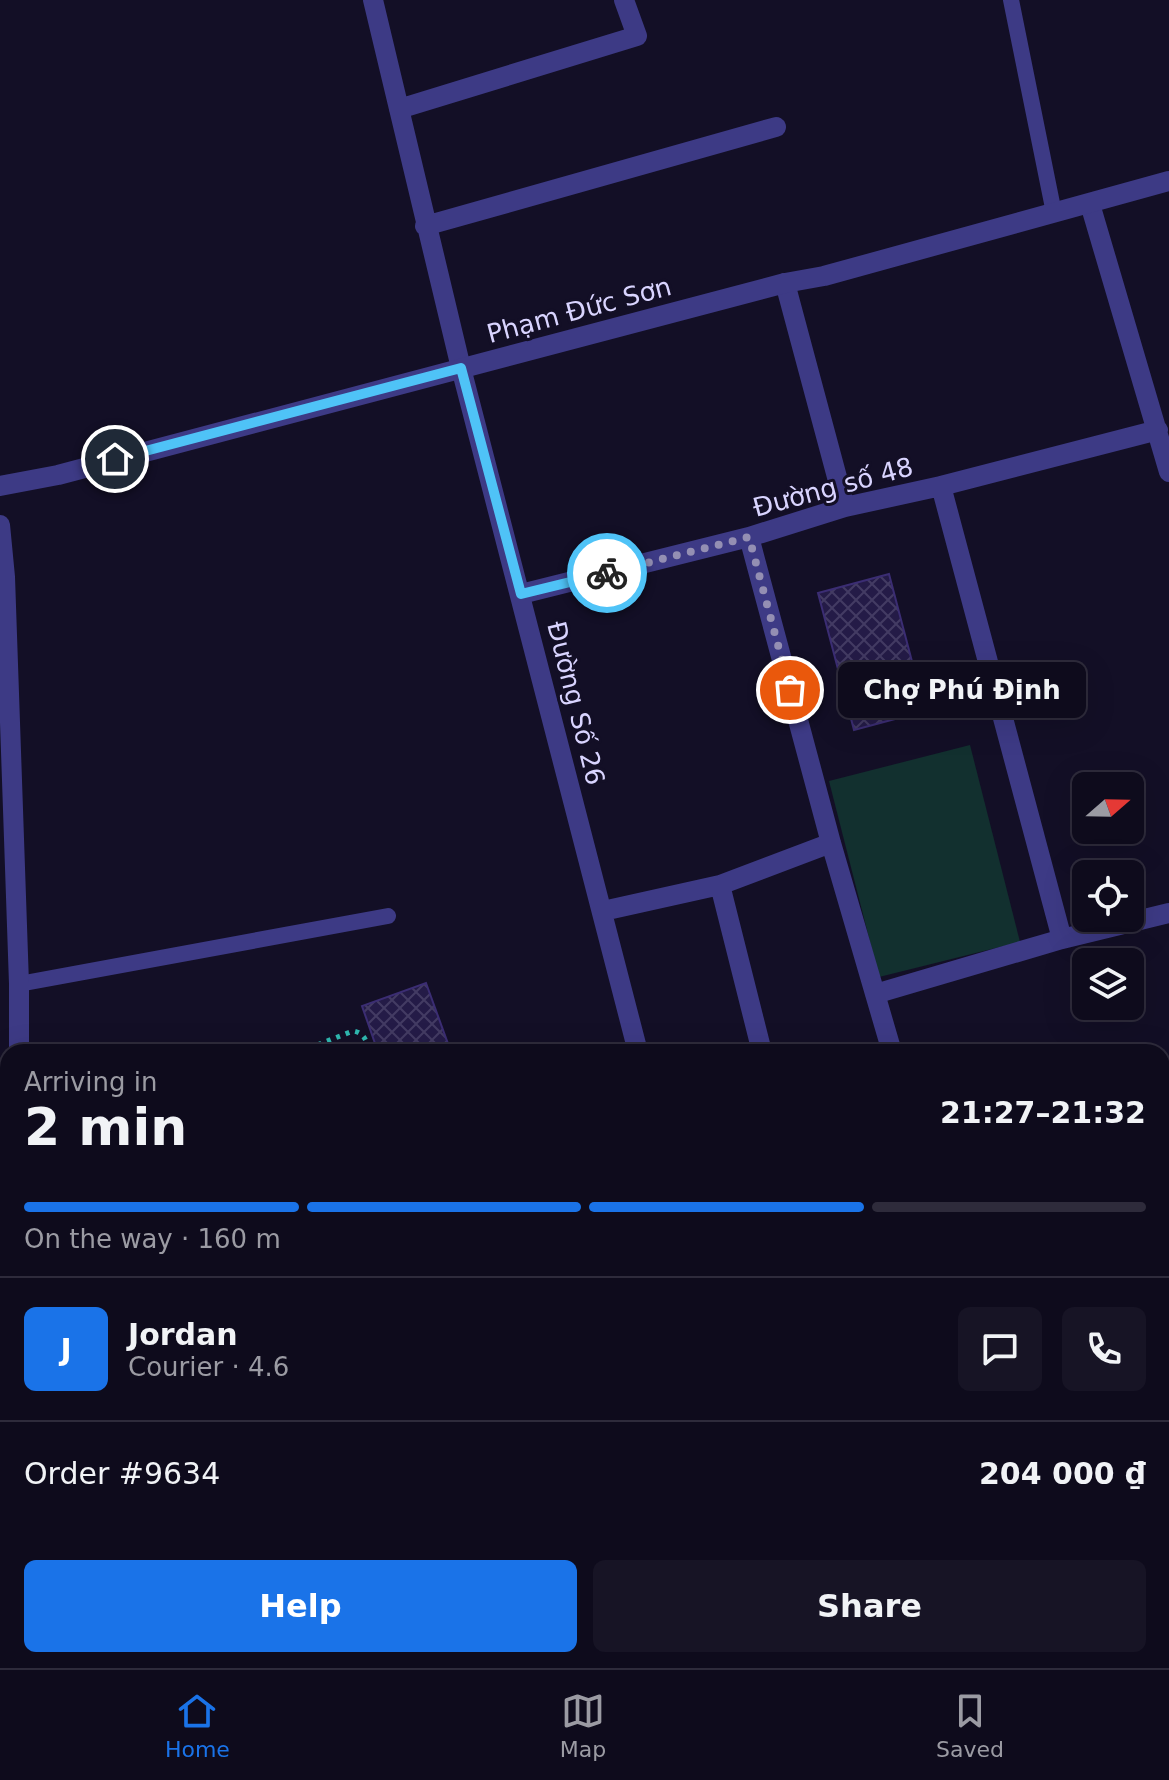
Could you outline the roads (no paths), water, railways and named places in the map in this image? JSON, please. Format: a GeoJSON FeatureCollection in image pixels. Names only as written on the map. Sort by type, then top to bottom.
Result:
{"type":"FeatureCollection","features":[{"type":"Feature","properties":{"kind":"street","name":"Đường Số 26"},"geometry":{"type":"LineString","coordinates":[[373,0],[425,226],[636,1044]]}},
{"type":"Feature","properties":{"kind":"street"},"geometry":{"type":"LineString","coordinates":[[399,109],[637,36],[624,0]]}},
{"type":"Feature","properties":{"kind":"street"},"geometry":{"type":"LineString","coordinates":[[425,226],[776,127]]}},
{"type":"Feature","properties":{"kind":"street","name":"Phạm Đức Sơn"},"geometry":{"type":"LineString","coordinates":[[0,486],[58,475],[785,283],[824,276],[1169,181]]}},
{"type":"Feature","properties":{"kind":"street"},"geometry":{"type":"LineString","coordinates":[[1090,204],[1164,429],[1169,472]]}},
{"type":"Feature","properties":{"kind":"street","name":"Đường số 48"},"geometry":{"type":"LineString","coordinates":[[785,283],[845,507]]}},
{"type":"Feature","properties":{"kind":"street","name":"Đường số 48"},"geometry":{"type":"LineString","coordinates":[[521,594],[749,537],[845,507],[941,486],[1164,429]]}},
{"type":"Feature","properties":{"kind":"street"},"geometry":{"type":"LineString","coordinates":[[941,486],[1062,939]]}},
{"type":"Feature","properties":{"kind":"street"},"geometry":{"type":"LineString","coordinates":[[0,525],[5,577],[19,1044]]}},
{"type":"Feature","properties":{"kind":"street"},"geometry":{"type":"LineString","coordinates":[[749,537],[831,843],[890,1044]]}},
{"type":"Feature","properties":{"kind":"street"},"geometry":{"type":"LineString","coordinates":[[603,911],[720,885],[831,843]]}},
{"type":"Feature","properties":{"kind":"street"},"geometry":{"type":"LineString","coordinates":[[720,885],[760,1044]]}},
{"type":"Feature","properties":{"kind":"street"},"geometry":{"type":"LineString","coordinates":[[875,994],[1062,939],[1169,913]]}},
{"type":"Feature","properties":{"kind":"lane"},"geometry":{"type":"LineString","coordinates":[[1011,0],[1054,213]]}},
{"type":"Feature","properties":{"kind":"lane"},"geometry":{"type":"LineString","coordinates":[[19,984],[388,916]]}},
{"type":"Feature","properties":{"kind":"place","name":"Chợ Phú Định"},"geometry":{"type":"Point","coordinates":[790,690]}}]}
